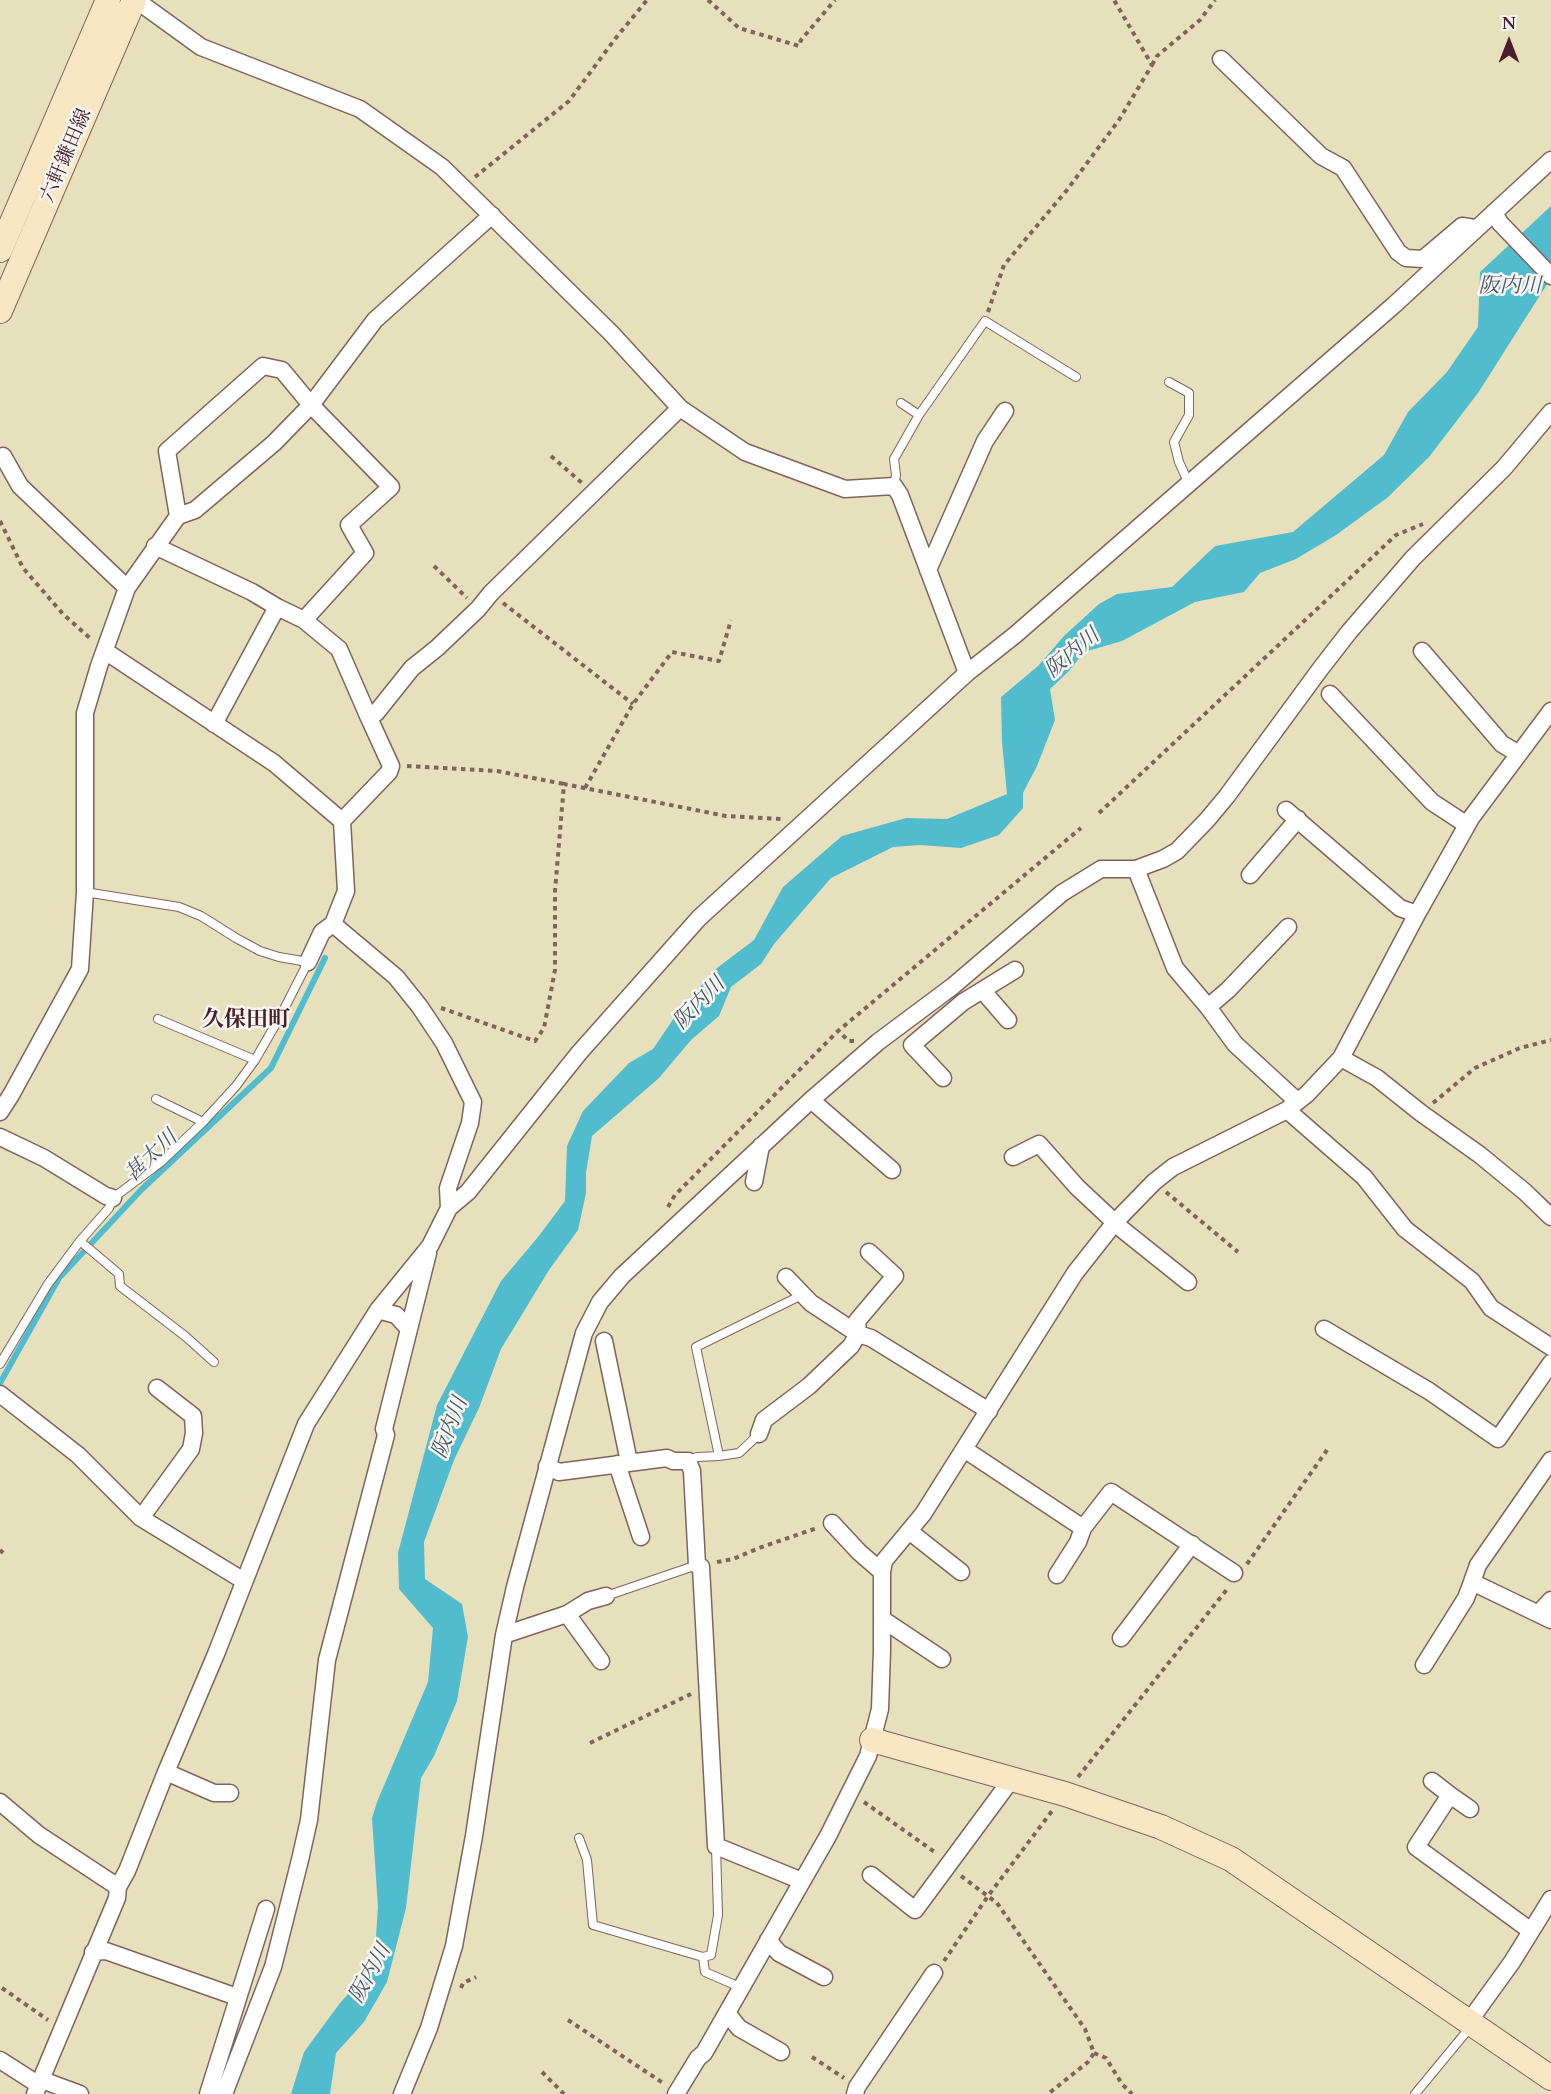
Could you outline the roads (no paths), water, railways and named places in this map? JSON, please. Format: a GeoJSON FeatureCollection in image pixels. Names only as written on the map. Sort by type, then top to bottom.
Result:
{"type":"FeatureCollection","features":[{"type":"Feature","properties":{"kind":"street","name":"六軒鎌田線"},"geometry":{"type":"LineString","coordinates":[[0,250],[108,0]]}},
{"type":"Feature","properties":{"kind":"street","name":"六軒鎌田線"},"geometry":{"type":"LineString","coordinates":[[0,311],[135,0]]}},
{"type":"Feature","properties":{"kind":"street"},"geometry":{"type":"LineString","coordinates":[[135,0],[201,47],[360,109],[442,167],[611,333],[680,408],[745,452],[845,489],[894,486],[900,495],[967,673]]}},
{"type":"Feature","properties":{"kind":"street"},"geometry":{"type":"LineString","coordinates":[[1221,58],[1321,156],[1343,168],[1398,252],[1406,258],[1423,259],[1462,226],[1475,228]]}},
{"type":"Feature","properties":{"kind":"street"},"geometry":{"type":"LineString","coordinates":[[224,2094],[273,1966],[300,1860],[309,1820],[327,1660],[386,1435],[384,1428],[430,1246],[449,1208],[468,1192],[579,1053],[699,918],[967,673],[1016,635],[1394,305],[1475,228],[1497,217],[1551,160]]}},
{"type":"Feature","properties":{"kind":"street"},"geometry":{"type":"LineString","coordinates":[[0,1112],[80,969],[86,892],[85,713],[127,588],[178,516],[195,510],[274,443],[311,405],[375,320],[492,215]]}},
{"type":"Feature","properties":{"kind":"street"},"geometry":{"type":"LineString","coordinates":[[1497,217],[1551,276]]}},
{"type":"Feature","properties":{"kind":"street"},"geometry":{"type":"LineString","coordinates":[[178,516],[167,451],[263,366],[282,370],[311,405],[391,487],[350,525],[365,553],[304,620]]}},
{"type":"Feature","properties":{"kind":"street"},"geometry":{"type":"LineString","coordinates":[[369,718],[376,713],[412,668],[478,609],[491,593],[680,408]]}},
{"type":"Feature","properties":{"kind":"street"},"geometry":{"type":"LineString","coordinates":[[928,570],[986,441],[1005,411]]}},
{"type":"Feature","properties":{"kind":"street"},"geometry":{"type":"LineString","coordinates":[[402,2094],[429,2028],[453,1946],[474,1836],[504,1635],[584,1333],[600,1302],[622,1276],[811,1100],[878,1042],[952,986],[1062,893],[1101,869],[1136,868],[1163,859],[1177,851],[1207,820],[1349,632],[1413,558],[1504,468],[1551,412]]}},
{"type":"Feature","properties":{"kind":"street"},"geometry":{"type":"LineString","coordinates":[[3,456],[20,486],[127,588]]}},
{"type":"Feature","properties":{"kind":"street"},"geometry":{"type":"LineString","coordinates":[[155,546],[252,592],[304,620],[339,649],[391,766],[389,772],[342,821]]}},
{"type":"Feature","properties":{"kind":"street"},"geometry":{"type":"LineString","coordinates":[[214,724],[277,607]]}},
{"type":"Feature","properties":{"kind":"street"},"geometry":{"type":"LineString","coordinates":[[105,651],[274,763],[342,821],[346,891],[333,924],[322,932],[308,962]]}},
{"type":"Feature","properties":{"kind":"street"},"geometry":{"type":"LineString","coordinates":[[1422,651],[1502,744],[1519,754]]}},
{"type":"Feature","properties":{"kind":"street"},"geometry":{"type":"LineString","coordinates":[[1330,694],[1432,802],[1467,825]]}},
{"type":"Feature","properties":{"kind":"street"},"geometry":{"type":"LineString","coordinates":[[677,2093],[698,2058],[704,2053],[742,1988],[851,1793],[868,1756],[880,1709],[884,1561],[923,1514],[1075,1273],[1116,1221],[1154,1182],[1173,1167],[1292,1105],[1341,1058],[1467,825],[1551,712]]}},
{"type":"Feature","properties":{"kind":"street"},"geometry":{"type":"LineString","coordinates":[[1250,875],[1292,815],[1400,908],[1417,914]]}},
{"type":"Feature","properties":{"kind":"street"},"geometry":{"type":"LineString","coordinates":[[1136,868],[1175,968],[1235,1044],[1364,1177],[1405,1229],[1472,1281],[1491,1308],[1551,1347]]}},
{"type":"Feature","properties":{"kind":"street"},"geometry":{"type":"LineString","coordinates":[[333,924],[396,978],[420,1007],[444,1043],[473,1102],[470,1123],[448,1188],[449,1208]]}},
{"type":"Feature","properties":{"kind":"street"},"geometry":{"type":"LineString","coordinates":[[1208,1007],[1228,990],[1288,927]]}},
{"type":"Feature","properties":{"kind":"street"},"geometry":{"type":"LineString","coordinates":[[943,1078],[912,1045],[963,1002],[1015,970]]}},
{"type":"Feature","properties":{"kind":"street"},"geometry":{"type":"LineString","coordinates":[[952,986],[963,1002]]}},
{"type":"Feature","properties":{"kind":"street"},"geometry":{"type":"LineString","coordinates":[[983,991],[1008,1020]]}},
{"type":"Feature","properties":{"kind":"street"},"geometry":{"type":"LineString","coordinates":[[1341,1058],[1377,1078],[1489,1162],[1551,1217]]}},
{"type":"Feature","properties":{"kind":"street"},"geometry":{"type":"LineString","coordinates":[[811,1100],[892,1170]]}},
{"type":"Feature","properties":{"kind":"street"},"geometry":{"type":"LineString","coordinates":[[0,1137],[44,1158],[113,1198]]}},
{"type":"Feature","properties":{"kind":"street"},"geometry":{"type":"LineString","coordinates":[[1013,1157],[1039,1144],[1077,1186],[1123,1230],[1188,1282]]}},
{"type":"Feature","properties":{"kind":"street"},"geometry":{"type":"LineString","coordinates":[[754,1182],[761,1145]]}},
{"type":"Feature","properties":{"kind":"street"},"geometry":{"type":"LineString","coordinates":[[39,2086],[117,1898],[118,1887],[127,1871],[216,1654],[306,1424],[378,1310],[430,1246]]}},
{"type":"Feature","properties":{"kind":"street"},"geometry":{"type":"LineString","coordinates":[[759,1434],[764,1420],[809,1386],[851,1346],[858,1334],[857,1321],[895,1276],[870,1252]]}},
{"type":"Feature","properties":{"kind":"street"},"geometry":{"type":"LineString","coordinates":[[786,1277],[802,1295],[858,1334],[870,1338],[988,1411]]}},
{"type":"Feature","properties":{"kind":"street"},"geometry":{"type":"LineString","coordinates":[[378,1310],[396,1315],[409,1329]]}},
{"type":"Feature","properties":{"kind":"street"},"geometry":{"type":"LineString","coordinates":[[1324,1329],[1429,1391],[1498,1439],[1551,1363]]}},
{"type":"Feature","properties":{"kind":"street"},"geometry":{"type":"LineString","coordinates":[[604,1341],[623,1463],[641,1537]]}},
{"type":"Feature","properties":{"kind":"street"},"geometry":{"type":"LineString","coordinates":[[141,1518],[191,1449],[194,1433],[193,1416],[157,1388]]}},
{"type":"Feature","properties":{"kind":"street"},"geometry":{"type":"LineString","coordinates":[[1,1394],[78,1455],[141,1518],[244,1581]]}},
{"type":"Feature","properties":{"kind":"street"},"geometry":{"type":"LineString","coordinates":[[964,1449],[1083,1528]]}},
{"type":"Feature","properties":{"kind":"street"},"geometry":{"type":"LineString","coordinates":[[547,1466],[559,1472],[667,1458],[673,1461],[687,1461],[692,1471],[697,1565],[702,1568],[716,1846],[802,1881]]}},
{"type":"Feature","properties":{"kind":"street"},"geometry":{"type":"LineString","coordinates":[[1424,1665],[1466,1598],[1478,1565],[1551,1460]]}},
{"type":"Feature","properties":{"kind":"street"},"geometry":{"type":"LineString","coordinates":[[1057,1575],[1078,1542],[1083,1528],[1111,1492],[1234,1573]]}},
{"type":"Feature","properties":{"kind":"street"},"geometry":{"type":"LineString","coordinates":[[832,1523],[859,1552],[882,1572]]}},
{"type":"Feature","properties":{"kind":"street"},"geometry":{"type":"LineString","coordinates":[[909,1531],[961,1572]]}},
{"type":"Feature","properties":{"kind":"street"},"geometry":{"type":"LineString","coordinates":[[1120,1638],[1192,1544]]}},
{"type":"Feature","properties":{"kind":"street"},"geometry":{"type":"LineString","coordinates":[[1472,1582],[1545,1616],[1551,1600]]}},
{"type":"Feature","properties":{"kind":"street"},"geometry":{"type":"LineString","coordinates":[[504,1635],[567,1614],[588,1601],[606,1596]]}},
{"type":"Feature","properties":{"kind":"street"},"geometry":{"type":"LineString","coordinates":[[567,1614],[601,1661]]}},
{"type":"Feature","properties":{"kind":"street"},"geometry":{"type":"LineString","coordinates":[[882,1619],[942,1659]]}},
{"type":"Feature","properties":{"kind":"street"},"geometry":{"type":"LineString","coordinates":[[872,1740],[1065,1794],[1161,1827],[1231,1860],[1551,2078]]}},
{"type":"Feature","properties":{"kind":"street"},"geometry":{"type":"LineString","coordinates":[[166,1772],[214,1793],[230,1793]]}},
{"type":"Feature","properties":{"kind":"street"},"geometry":{"type":"LineString","coordinates":[[871,1875],[915,1910],[1011,1780]]}},
{"type":"Feature","properties":{"kind":"street"},"geometry":{"type":"LineString","coordinates":[[1432,1781],[1470,1809]]}},
{"type":"Feature","properties":{"kind":"street"},"geometry":{"type":"LineString","coordinates":[[1450,1795],[1416,1847],[1531,1931]]}},
{"type":"Feature","properties":{"kind":"street"},"geometry":{"type":"LineString","coordinates":[[0,1802],[39,1835],[118,1887]]}},
{"type":"Feature","properties":{"kind":"street"},"geometry":{"type":"LineString","coordinates":[[1470,2024],[1551,1899]]}},
{"type":"Feature","properties":{"kind":"street"},"geometry":{"type":"LineString","coordinates":[[208,2094],[266,1909]]}},
{"type":"Feature","properties":{"kind":"street"},"geometry":{"type":"LineString","coordinates":[[768,1940],[779,1953],[824,1977]]}},
{"type":"Feature","properties":{"kind":"street"},"geometry":{"type":"LineString","coordinates":[[93,1952],[106,1951],[237,1997]]}},
{"type":"Feature","properties":{"kind":"street"},"geometry":{"type":"LineString","coordinates":[[856,2090],[934,1973]]}},
{"type":"Feature","properties":{"kind":"street"},"geometry":{"type":"LineString","coordinates":[[727,2013],[739,2028],[781,2052]]}},
{"type":"Feature","properties":{"kind":"street"},"geometry":{"type":"LineString","coordinates":[[0,2060],[39,2086],[80,2094]]}},
{"type":"Feature","properties":{"kind":"lane"},"geometry":{"type":"LineString","coordinates":[[894,486],[896,476],[894,459],[919,415],[986,321],[1076,376]]}},
{"type":"Feature","properties":{"kind":"lane"},"geometry":{"type":"LineString","coordinates":[[1170,382],[1189,393],[1189,415],[1174,442],[1179,462],[1189,484]]}},
{"type":"Feature","properties":{"kind":"lane"},"geometry":{"type":"LineString","coordinates":[[901,403],[919,415]]}},
{"type":"Feature","properties":{"kind":"lane"},"geometry":{"type":"LineString","coordinates":[[0,1365],[48,1284],[109,1208],[113,1198],[161,1161],[203,1122],[236,1086],[255,1060],[308,962],[260,951],[201,915],[179,907],[86,892]]}},
{"type":"Feature","properties":{"kind":"lane"},"geometry":{"type":"LineString","coordinates":[[158,1019],[255,1060]]}},
{"type":"Feature","properties":{"kind":"lane"},"geometry":{"type":"LineString","coordinates":[[156,1099],[203,1122]]}},
{"type":"Feature","properties":{"kind":"lane"},"geometry":{"type":"LineString","coordinates":[[82,1242],[119,1274],[120,1286],[185,1336],[214,1362]]}},
{"type":"Feature","properties":{"kind":"lane"},"geometry":{"type":"LineString","coordinates":[[719,1456],[696,1347],[802,1295]]}},
{"type":"Feature","properties":{"kind":"lane"},"geometry":{"type":"LineString","coordinates":[[687,1461],[697,1457],[739,1453],[759,1434]]}},
{"type":"Feature","properties":{"kind":"lane"},"geometry":{"type":"LineString","coordinates":[[606,1596],[697,1565]]}},
{"type":"Feature","properties":{"kind":"lane"},"geometry":{"type":"LineString","coordinates":[[579,1838],[587,1860],[593,1925],[703,1957],[711,1955],[718,1915],[716,1846]]}},
{"type":"Feature","properties":{"kind":"lane"},"geometry":{"type":"LineString","coordinates":[[703,1957],[705,1972],[742,1988]]}},
{"type":"Feature","properties":{"kind":"lane"},"geometry":{"type":"LineString","coordinates":[[1415,2094],[1470,2024]]}},
{"type":"Feature","properties":{"kind":"water","name":"阪内川"},"geometry":{"type":"Polygon","coordinates":[[[1551,206],[1551,278],[1478,393],[1429,457],[1387,498],[1336,535],[1296,559],[1260,573],[1244,592],[1195,602],[1122,641],[1084,652],[1069,671],[1050,689],[1055,720],[1037,766],[1023,793],[1023,808],[999,835],[961,848],[920,845],[893,847],[831,878],[774,944],[761,964],[731,987],[719,1016],[691,1040],[659,1078],[592,1136],[586,1173],[586,1193],[578,1230],[549,1270],[501,1349],[479,1408],[454,1460],[424,1542],[425,1579],[462,1604],[468,1637],[457,1701],[434,1756],[421,1778],[406,1908],[387,1982],[364,2022],[336,2053],[330,2094],[291,2094],[304,2052],[340,2003],[374,1966],[378,1907],[372,1818],[428,1682],[433,1628],[399,1589],[398,1553],[437,1405],[501,1281],[565,1201],[567,1146],[583,1111],[629,1063],[653,1049],[680,1009],[717,968],[754,940],[783,887],[842,836],[906,818],[947,819],[1007,794],[1001,697],[1038,666],[1064,636],[1099,604],[1117,594],[1172,587],[1215,546],[1293,532],[1384,455],[1408,412],[1447,372],[1478,327],[1480,272],[1551,206]]]}},
{"type":"Feature","properties":{"kind":"waterway","name":"甚太川"},"geometry":{"type":"LineString","coordinates":[[0,1383],[59,1278],[141,1190],[271,1068],[325,958]]}},
{"type":"Feature","properties":{"kind":"district","name":"久保田町"},"geometry":{"type":"Point","coordinates":[246,1021]}}]}
